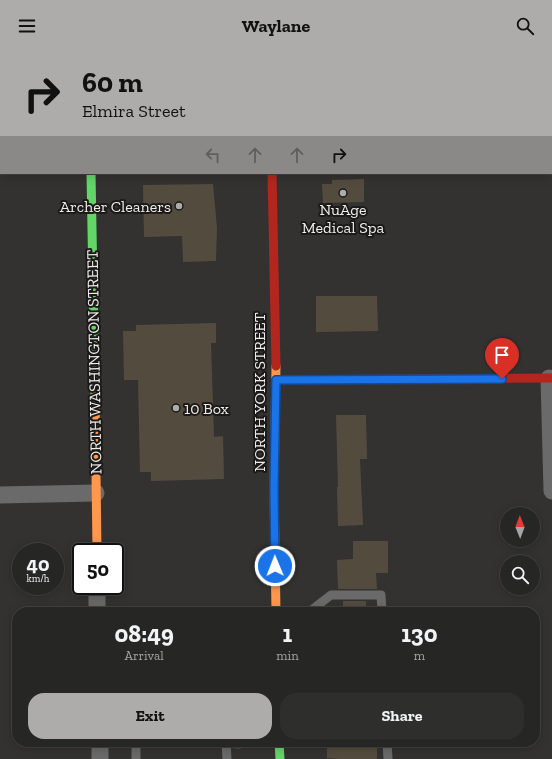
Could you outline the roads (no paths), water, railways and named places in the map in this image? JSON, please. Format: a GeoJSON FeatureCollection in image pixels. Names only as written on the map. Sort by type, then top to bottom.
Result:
{"type":"FeatureCollection","features":[{"type":"Feature","properties":{"kind":"street","name":"NORTH WASHINGTON STREET"},"geometry":{"type":"LineString","coordinates":[[92,174],[97,543]]}},
{"type":"Feature","properties":{"kind":"street","name":"NORTH YORK STREET"},"geometry":{"type":"LineString","coordinates":[[272,174],[276,380],[274,489],[276,607]]}},
{"type":"Feature","properties":{"kind":"street"},"geometry":{"type":"LineString","coordinates":[[276,380],[550,378],[552,491]]}},
{"type":"Feature","properties":{"kind":"street"},"geometry":{"type":"LineString","coordinates":[[0,495],[96,493]]}},
{"type":"Feature","properties":{"kind":"street"},"geometry":{"type":"LineString","coordinates":[[97,595],[97,607]]}},
{"type":"Feature","properties":{"kind":"street"},"geometry":{"type":"LineString","coordinates":[[100,747],[100,759]]}},
{"type":"Feature","properties":{"kind":"street"},"geometry":{"type":"LineString","coordinates":[[279,747],[280,759]]}},
{"type":"Feature","properties":{"kind":"lane"},"geometry":{"type":"LineString","coordinates":[[315,607],[331,595],[381,595],[382,607]]}},
{"type":"Feature","properties":{"kind":"lane"},"geometry":{"type":"LineString","coordinates":[[136,747],[136,759]]}},
{"type":"Feature","properties":{"kind":"lane"},"geometry":{"type":"LineString","coordinates":[[226,747],[227,759]]}},
{"type":"Feature","properties":{"kind":"lane"},"geometry":{"type":"LineString","coordinates":[[387,747],[388,759]]}},
{"type":"Feature","properties":{"kind":"place","name":"NuAge Medical Spa"},"geometry":{"type":"Point","coordinates":[343,193]}},
{"type":"Feature","properties":{"kind":"place","name":"Archer Cleaners"},"geometry":{"type":"Point","coordinates":[179,206]}},
{"type":"Feature","properties":{"kind":"place","name":"10 Box"},"geometry":{"type":"Point","coordinates":[176,408]}}]}
